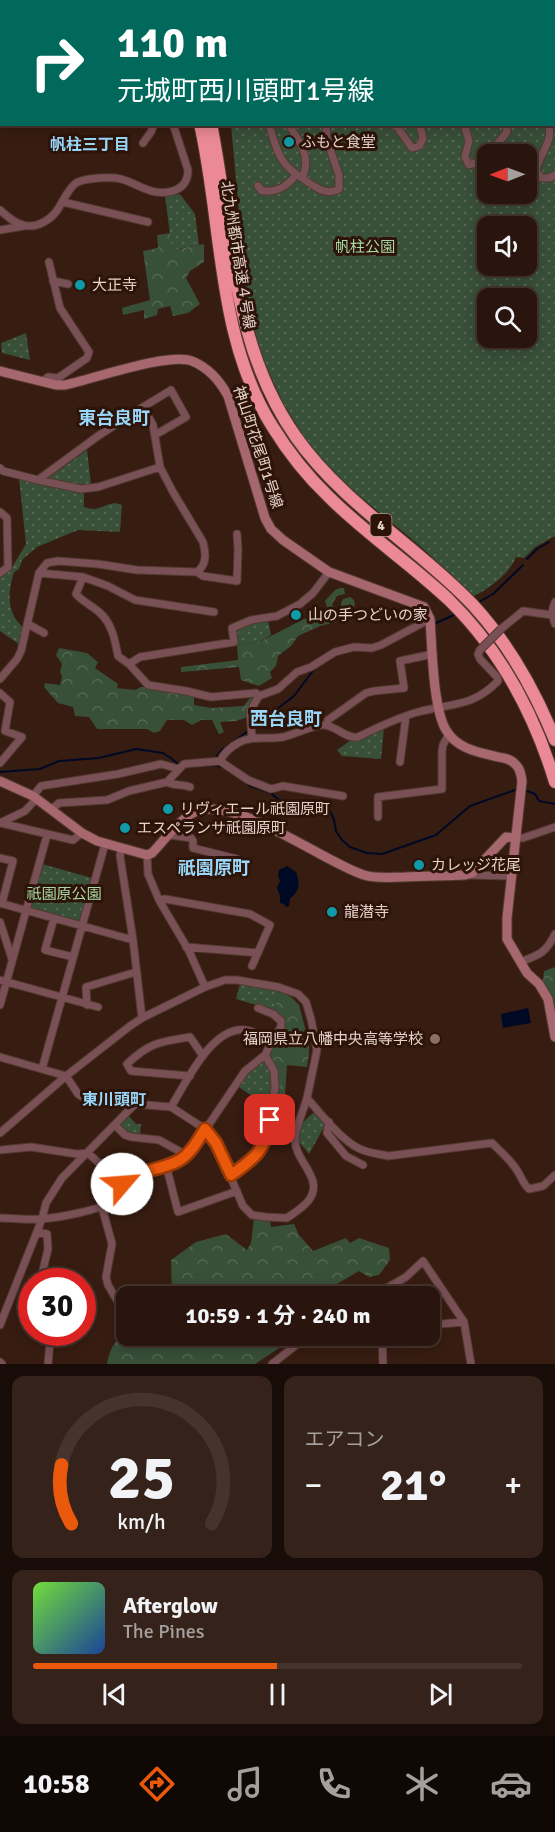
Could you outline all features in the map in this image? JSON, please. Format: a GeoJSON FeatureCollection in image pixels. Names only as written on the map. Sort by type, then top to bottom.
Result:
{"type":"FeatureCollection","features":[{"type":"Feature","properties":{"kind":"highway","name":"北九州都市高速４号線"},"geometry":{"type":"LineString","coordinates":[[200,126],[233,300],[265,382],[283,417],[309,454],[337,486],[458,591],[495,627],[537,698],[549,742],[555,782]]}},
{"type":"Feature","properties":{"kind":"highway","name":"北九州都市高速４号線"},"geometry":{"type":"LineString","coordinates":[[211,126],[237,346],[252,386],[272,425],[299,464],[329,497],[448,600],[478,633],[515,685],[549,742]]}},
{"type":"Feature","properties":{"kind":"street"},"geometry":{"type":"LineString","coordinates":[[143,143],[152,132],[154,126]]}},
{"type":"Feature","properties":{"kind":"street"},"geometry":{"type":"LineString","coordinates":[[0,230],[38,224],[49,219],[70,188],[87,179],[113,177],[125,179],[156,192],[180,188],[186,184],[188,170],[174,126]]}},
{"type":"Feature","properties":{"kind":"street"},"geometry":{"type":"LineString","coordinates":[[269,126],[280,159],[291,171],[322,191],[333,192],[339,189],[339,175],[327,140],[326,126]]}},
{"type":"Feature","properties":{"kind":"street"},"geometry":{"type":"LineString","coordinates":[[258,186],[262,191],[279,190],[306,171],[306,156],[302,144],[289,126]]}},
{"type":"Feature","properties":{"kind":"street"},"geometry":{"type":"LineString","coordinates":[[395,126],[412,148],[419,146],[423,139],[420,126]]}},
{"type":"Feature","properties":{"kind":"street"},"geometry":{"type":"LineString","coordinates":[[465,126],[469,141],[465,157],[469,165],[475,164],[498,144],[507,132],[506,126]]}},
{"type":"Feature","properties":{"kind":"street"},"geometry":{"type":"LineString","coordinates":[[549,126],[550,138],[536,171],[542,178],[555,175]]}},
{"type":"Feature","properties":{"kind":"street"},"geometry":{"type":"LineString","coordinates":[[63,201],[148,222]]}},
{"type":"Feature","properties":{"kind":"street"},"geometry":{"type":"LineString","coordinates":[[0,210],[24,226]]}},
{"type":"Feature","properties":{"kind":"street"},"geometry":{"type":"LineString","coordinates":[[43,381],[48,377],[58,378],[87,358],[89,352],[60,308],[49,262]]}},
{"type":"Feature","properties":{"kind":"street"},"geometry":{"type":"LineString","coordinates":[[53,281],[68,284]]}},
{"type":"Feature","properties":{"kind":"street","name":"神山町花尾町1号線"},"geometry":{"type":"LineString","coordinates":[[0,371],[56,385],[65,385],[160,361],[175,359],[192,361],[221,383],[228,396],[265,518],[271,529],[328,572],[414,602],[424,607],[429,619]]}},
{"type":"Feature","properties":{"kind":"street"},"geometry":{"type":"LineString","coordinates":[[38,480],[98,436],[171,390],[186,417],[155,435]]}},
{"type":"Feature","properties":{"kind":"street"},"geometry":{"type":"LineString","coordinates":[[143,407],[153,425],[160,466],[203,542],[205,560],[203,568],[197,572]]}},
{"type":"Feature","properties":{"kind":"street"},"geometry":{"type":"LineString","coordinates":[[0,468],[3,471],[81,489],[99,487],[160,466]]}},
{"type":"Feature","properties":{"kind":"street"},"geometry":{"type":"LineString","coordinates":[[0,512],[7,518],[8,567],[0,573]]}},
{"type":"Feature","properties":{"kind":"street"},"geometry":{"type":"LineString","coordinates":[[0,679],[21,651],[39,573],[47,563],[58,561],[137,570],[197,572],[203,576],[237,581],[237,534]]}},
{"type":"Feature","properties":{"kind":"street"},"geometry":{"type":"LineString","coordinates":[[129,664],[140,657],[234,642],[232,628],[251,620],[277,616],[300,604],[313,593],[328,572]]}},
{"type":"Feature","properties":{"kind":"street"},"geometry":{"type":"LineString","coordinates":[[39,573],[83,577],[108,585],[135,600],[214,612]]}},
{"type":"Feature","properties":{"kind":"street"},"geometry":{"type":"LineString","coordinates":[[83,577],[76,594],[100,612],[114,635],[118,656],[129,664],[148,685],[211,697],[256,693],[259,696]]}},
{"type":"Feature","properties":{"kind":"street"},"geometry":{"type":"LineString","coordinates":[[555,602],[552,615],[555,624]]}},
{"type":"Feature","properties":{"kind":"street"},"geometry":{"type":"LineString","coordinates":[[220,761],[223,754],[241,742],[252,738],[279,738],[319,724],[327,725],[352,738],[406,716],[466,703],[491,688],[498,681],[478,654],[495,627],[523,611],[552,615]]}},
{"type":"Feature","properties":{"kind":"street"},"geometry":{"type":"LineString","coordinates":[[252,738],[250,711],[259,696],[278,689],[297,672],[311,667],[317,661],[335,652],[354,647],[372,648],[381,645],[429,619],[438,708],[449,734],[462,746],[509,760],[517,765],[522,781],[507,939],[527,973],[539,984],[548,999],[555,1037]]}},
{"type":"Feature","properties":{"kind":"street"},"geometry":{"type":"LineString","coordinates":[[28,624],[44,633]]}},
{"type":"Feature","properties":{"kind":"street"},"geometry":{"type":"LineString","coordinates":[[327,725],[328,720],[366,693],[404,688],[400,661],[433,654]]}},
{"type":"Feature","properties":{"kind":"street"},"geometry":{"type":"LineString","coordinates":[[0,693],[10,702],[4,731],[22,737],[0,763]]}},
{"type":"Feature","properties":{"kind":"street"},"geometry":{"type":"LineString","coordinates":[[400,762],[406,716]]}},
{"type":"Feature","properties":{"kind":"street"},"geometry":{"type":"LineString","coordinates":[[378,817],[378,797],[442,789],[442,751],[449,734]]}},
{"type":"Feature","properties":{"kind":"street"},"geometry":{"type":"LineString","coordinates":[[82,833],[73,840],[0,823],[26,811],[41,786],[118,774],[161,764],[181,767],[220,761],[248,780],[271,789],[284,786],[343,796]]}},
{"type":"Feature","properties":{"kind":"street"},"geometry":{"type":"LineString","coordinates":[[167,782],[181,767]]}},
{"type":"Feature","properties":{"kind":"street"},"geometry":{"type":"LineString","coordinates":[[0,781],[35,797],[82,833],[105,844],[147,855],[152,853],[191,814],[204,808],[214,808],[230,811],[260,824],[366,876],[375,878],[512,876]]}},
{"type":"Feature","properties":{"kind":"street"},"geometry":{"type":"LineString","coordinates":[[52,809],[59,803],[107,800],[129,791],[167,782],[190,787]]}},
{"type":"Feature","properties":{"kind":"street"},"geometry":{"type":"LineString","coordinates":[[465,875],[472,873],[506,837],[523,838],[555,827]]}},
{"type":"Feature","properties":{"kind":"street"},"geometry":{"type":"LineString","coordinates":[[0,1005],[3,980],[12,960],[48,835]]}},
{"type":"Feature","properties":{"kind":"street"},"geometry":{"type":"LineString","coordinates":[[170,835],[191,838],[193,848],[237,859]]}},
{"type":"Feature","properties":{"kind":"street"},"geometry":{"type":"LineString","coordinates":[[42,1069],[105,844]]}},
{"type":"Feature","properties":{"kind":"street"},"geometry":{"type":"LineString","coordinates":[[122,849],[120,856],[142,1018]]}},
{"type":"Feature","properties":{"kind":"street"},"geometry":{"type":"LineString","coordinates":[[147,855],[148,874],[159,900],[186,946],[205,987]]}},
{"type":"Feature","properties":{"kind":"street"},"geometry":{"type":"LineString","coordinates":[[0,858],[14,861],[1,903],[133,940]]}},
{"type":"Feature","properties":{"kind":"street"},"geometry":{"type":"LineString","coordinates":[[159,900],[165,898],[250,914],[270,925],[252,966]]}},
{"type":"Feature","properties":{"kind":"street"},"geometry":{"type":"LineString","coordinates":[[54,918],[45,950],[73,957]]}},
{"type":"Feature","properties":{"kind":"street"},"geometry":{"type":"LineString","coordinates":[[0,922],[12,960]]}},
{"type":"Feature","properties":{"kind":"street"},"geometry":{"type":"LineString","coordinates":[[520,962],[546,951],[555,934]]}},
{"type":"Feature","properties":{"kind":"street"},"geometry":{"type":"LineString","coordinates":[[186,946],[258,953]]}},
{"type":"Feature","properties":{"kind":"street"},"geometry":{"type":"LineString","coordinates":[[87,1005],[86,987],[136,972]]}},
{"type":"Feature","properties":{"kind":"street"},"geometry":{"type":"LineString","coordinates":[[3,980],[98,1007]]}},
{"type":"Feature","properties":{"kind":"street"},"geometry":{"type":"LineString","coordinates":[[0,1057],[66,1076],[78,1094],[87,1100],[171,1107],[205,1129],[216,1143],[243,1206],[252,1215],[287,1218],[309,1200],[314,1185],[298,1153],[295,1139],[307,1098],[317,1050],[306,1002],[291,990],[237,980],[225,980],[205,987],[142,1018],[66,1076],[0,1133]]}},
{"type":"Feature","properties":{"kind":"street"},"geometry":{"type":"LineString","coordinates":[[0,1218],[42,1219],[102,1207],[113,1200],[121,1186],[130,1177],[176,1162],[184,1157],[245,1071],[265,1055],[281,1027],[281,1021],[273,1014],[258,1008]]}},
{"type":"Feature","properties":{"kind":"street"},"geometry":{"type":"LineString","coordinates":[[171,1107],[203,1056],[222,1035],[233,1030],[247,1030],[272,1041]]}},
{"type":"Feature","properties":{"kind":"street"},"geometry":{"type":"LineString","coordinates":[[190,1076],[130,1071],[128,1064],[137,1054],[154,1043],[190,1037],[203,1056]]}},
{"type":"Feature","properties":{"kind":"street"},"geometry":{"type":"LineString","coordinates":[[231,1175],[259,1153],[268,1136],[275,1087],[274,1071],[265,1055]]}},
{"type":"Feature","properties":{"kind":"street"},"geometry":{"type":"LineString","coordinates":[[307,1098],[347,1140],[359,1149],[388,1156],[492,1143],[513,1165],[529,1189],[543,1186],[555,1175]]}},
{"type":"Feature","properties":{"kind":"street"},"geometry":{"type":"LineString","coordinates":[[0,1325],[42,1219],[46,1203],[62,1178],[135,1104]]}},
{"type":"Feature","properties":{"kind":"street"},"geometry":{"type":"LineString","coordinates":[[329,1122],[327,1133],[346,1156],[363,1165]]}},
{"type":"Feature","properties":{"kind":"street"},"geometry":{"type":"LineString","coordinates":[[115,1125],[124,1135],[159,1140],[179,1151],[184,1157]]}},
{"type":"Feature","properties":{"kind":"street"},"geometry":{"type":"LineString","coordinates":[[0,1150],[31,1147],[77,1154],[88,1153]]}},
{"type":"Feature","properties":{"kind":"street"},"geometry":{"type":"LineString","coordinates":[[88,1153],[136,1200]]}},
{"type":"Feature","properties":{"kind":"street"},"geometry":{"type":"LineString","coordinates":[[166,1165],[178,1212],[237,1191]]}},
{"type":"Feature","properties":{"kind":"street"},"geometry":{"type":"LineString","coordinates":[[102,1207],[112,1244],[106,1276],[108,1285],[116,1299]]}},
{"type":"Feature","properties":{"kind":"street"},"geometry":{"type":"LineString","coordinates":[[37,1232],[47,1234],[48,1249],[43,1268]]}},
{"type":"Feature","properties":{"kind":"street"},"geometry":{"type":"LineString","coordinates":[[391,1286],[406,1277],[423,1261],[440,1286]]}},
{"type":"Feature","properties":{"kind":"street"},"geometry":{"type":"LineString","coordinates":[[440,1286],[464,1322],[471,1364]]}},
{"type":"Feature","properties":{"kind":"street"},"geometry":{"type":"LineString","coordinates":[[440,1324],[464,1322]]}},
{"type":"Feature","properties":{"kind":"street"},"geometry":{"type":"LineString","coordinates":[[48,1364],[50,1346]]}},
{"type":"Feature","properties":{"kind":"street"},"geometry":{"type":"LineString","coordinates":[[272,1364],[295,1346]]}},
{"type":"Feature","properties":{"kind":"street"},"geometry":{"type":"LineString","coordinates":[[382,1346],[383,1364]]}},
{"type":"Feature","properties":{"kind":"green space","name":"帆柱公園"},"geometry":{"type":"Polygon","coordinates":[[[231,126],[555,126],[555,536],[535,547],[524,558],[516,557],[509,569],[498,580],[474,596],[420,546],[344,483],[309,445],[284,405],[261,355],[247,301],[231,126]]]}},
{"type":"Feature","properties":{"kind":"green space"},"geometry":{"type":"Polygon","coordinates":[[[180,194],[195,214],[199,245],[172,250],[165,196],[180,194]]]}},
{"type":"Feature","properties":{"kind":"green space"},"geometry":{"type":"Polygon","coordinates":[[[170,233],[173,250],[204,244],[204,262],[190,271],[186,278],[200,304],[188,313],[173,316],[170,306],[158,309],[157,315],[144,319],[144,310],[123,315],[122,308],[150,300],[143,251],[158,248],[157,235],[170,233]]]}},
{"type":"Feature","properties":{"kind":"green space"},"geometry":{"type":"Polygon","coordinates":[[[26,333],[30,360],[2,353],[1,343],[26,333]]]}},
{"type":"Feature","properties":{"kind":"green space"},"geometry":{"type":"Polygon","coordinates":[[[87,450],[91,484],[73,484],[48,478],[87,450]]]}},
{"type":"Feature","properties":{"kind":"green space"},"geometry":{"type":"Polygon","coordinates":[[[19,478],[84,491],[84,507],[86,508],[95,509],[114,503],[122,505],[120,532],[78,530],[37,547],[22,560],[19,569],[14,572],[10,587],[11,608],[17,621],[23,627],[20,645],[0,631],[0,577],[11,569],[26,544],[19,478]]]}},
{"type":"Feature","properties":{"kind":"green space"},"geometry":{"type":"Polygon","coordinates":[[[340,588],[344,588],[345,594],[337,596],[332,604],[334,608],[340,607],[343,599],[350,597],[354,600],[355,605],[348,612],[343,613],[336,622],[298,636],[291,646],[278,656],[276,666],[270,672],[272,678],[259,686],[241,680],[239,667],[181,672],[181,667],[238,660],[237,645],[259,642],[304,619],[318,616],[327,607],[325,601],[340,588]]]}},
{"type":"Feature","properties":{"kind":"green space"},"geometry":{"type":"Polygon","coordinates":[[[268,620],[271,635],[259,642],[237,645],[234,630],[253,622],[268,620]]]}},
{"type":"Feature","properties":{"kind":"green space"},"geometry":{"type":"Polygon","coordinates":[[[59,648],[87,653],[98,662],[95,668],[118,684],[117,688],[135,690],[147,687],[194,696],[194,705],[211,708],[244,706],[249,699],[256,697],[248,717],[236,721],[220,722],[224,732],[219,734],[212,720],[201,720],[192,725],[184,720],[167,720],[160,731],[154,733],[147,729],[97,729],[89,717],[75,716],[73,707],[58,703],[44,687],[45,683],[60,685],[62,664],[56,655],[59,648]]]}},
{"type":"Feature","properties":{"kind":"green space"},"geometry":{"type":"Polygon","coordinates":[[[384,728],[381,759],[342,756],[337,750],[351,740],[384,728]]]}},
{"type":"Feature","properties":{"kind":"green space","name":"祇園原公園"},"geometry":{"type":"Polygon","coordinates":[[[42,864],[92,878],[81,920],[78,922],[32,909],[30,906],[42,864]]]}},
{"type":"Feature","properties":{"kind":"green space"},"geometry":{"type":"Polygon","coordinates":[[[555,967],[555,1014],[543,982],[544,971],[555,967]]]}},
{"type":"Feature","properties":{"kind":"green space"},"geometry":{"type":"Polygon","coordinates":[[[240,984],[279,991],[274,1012],[236,999],[240,984]]]}},
{"type":"Feature","properties":{"kind":"green space"},"geometry":{"type":"Polygon","coordinates":[[[279,991],[291,997],[299,1005],[309,1043],[307,1067],[287,1065],[285,1095],[276,1094],[267,1055],[283,1027],[274,1012],[279,991]]]}},
{"type":"Feature","properties":{"kind":"green space"},"geometry":{"type":"Polygon","coordinates":[[[264,1059],[272,1078],[270,1098],[253,1097],[239,1087],[248,1073],[264,1059]]]}},
{"type":"Feature","properties":{"kind":"green space"},"geometry":{"type":"Polygon","coordinates":[[[315,1111],[325,1119],[324,1127],[309,1154],[296,1138],[300,1125],[315,1111]]]}},
{"type":"Feature","properties":{"kind":"green space"},"geometry":{"type":"Polygon","coordinates":[[[128,1115],[136,1124],[141,1124],[140,1135],[127,1134],[119,1125],[128,1115]]]}},
{"type":"Feature","properties":{"kind":"green space"},"geometry":{"type":"Polygon","coordinates":[[[254,1218],[270,1220],[271,1227],[294,1224],[299,1235],[313,1251],[346,1238],[350,1243],[359,1238],[389,1248],[390,1260],[379,1275],[369,1277],[359,1271],[334,1286],[172,1286],[171,1260],[196,1242],[226,1234],[247,1250],[251,1243],[254,1218]]]}},
{"type":"Feature","properties":{"kind":"green space"},"geometry":{"type":"Polygon","coordinates":[[[116,1342],[116,1346],[282,1346],[255,1364],[107,1364],[116,1342]]]}},
{"type":"Feature","properties":{"kind":"water"},"geometry":{"type":"Polygon","coordinates":[[[287,866],[296,872],[298,883],[296,893],[290,898],[289,906],[286,907],[280,903],[277,888],[280,881],[279,870],[287,866]]]}},
{"type":"Feature","properties":{"kind":"water"},"geometry":{"type":"Polygon","coordinates":[[[528,1008],[531,1023],[503,1028],[501,1014],[528,1008]]]}},
{"type":"Feature","properties":{"kind":"waterway"},"geometry":{"type":"LineString","coordinates":[[527,559],[549,542]]}},
{"type":"Feature","properties":{"kind":"waterway"},"geometry":{"type":"LineString","coordinates":[[477,603],[493,594],[523,565]]}},
{"type":"Feature","properties":{"kind":"waterway"},"geometry":{"type":"LineString","coordinates":[[436,623],[456,614]]}},
{"type":"Feature","properties":{"kind":"waterway"},"geometry":{"type":"LineString","coordinates":[[256,725],[294,696],[315,668]]}},
{"type":"Feature","properties":{"kind":"waterway"},"geometry":{"type":"LineString","coordinates":[[217,756],[248,731]]}},
{"type":"Feature","properties":{"kind":"waterway"},"geometry":{"type":"LineString","coordinates":[[0,772],[40,769],[59,761],[99,758],[136,749],[163,753],[179,765]]}},
{"type":"Feature","properties":{"kind":"waterway"},"geometry":{"type":"LineString","coordinates":[[184,767],[214,765],[223,767]]}},
{"type":"Feature","properties":{"kind":"waterway"},"geometry":{"type":"LineString","coordinates":[[242,780],[250,786],[271,793],[280,801],[299,801],[323,807],[330,811],[336,831],[350,847],[367,853],[382,854],[436,835],[470,806],[515,790]]}},
{"type":"Feature","properties":{"kind":"waterway"},"geometry":{"type":"LineString","coordinates":[[527,791],[535,794],[539,801],[555,804]]}},
{"type":"Feature","properties":{"kind":"place","name":"ふもと食堂"},"geometry":{"type":"Point","coordinates":[289,142]}},
{"type":"Feature","properties":{"kind":"place","name":"大正寺"},"geometry":{"type":"Point","coordinates":[80,285]}},
{"type":"Feature","properties":{"kind":"place","name":"山の手つどいの家"},"geometry":{"type":"Point","coordinates":[296,615]}},
{"type":"Feature","properties":{"kind":"place","name":"リヴィエール祇園原町"},"geometry":{"type":"Point","coordinates":[168,809]}},
{"type":"Feature","properties":{"kind":"place","name":"エスペランサ祇園原町"},"geometry":{"type":"Point","coordinates":[125,828]}},
{"type":"Feature","properties":{"kind":"place","name":"カレッジ花尾"},"geometry":{"type":"Point","coordinates":[419,865]}},
{"type":"Feature","properties":{"kind":"place","name":"龍潜寺"},"geometry":{"type":"Point","coordinates":[332,912]}},
{"type":"Feature","properties":{"kind":"place","name":"福岡県立八幡中央高等学校"},"geometry":{"type":"Point","coordinates":[435,1039]}},
{"type":"Feature","properties":{"kind":"district","name":"帆柱三丁目"},"geometry":{"type":"Point","coordinates":[90,144]}},
{"type":"Feature","properties":{"kind":"district","name":"東台良町"},"geometry":{"type":"Point","coordinates":[114,418]}},
{"type":"Feature","properties":{"kind":"district","name":"西台良町"},"geometry":{"type":"Point","coordinates":[286,719]}},
{"type":"Feature","properties":{"kind":"district","name":"祇園原町"},"geometry":{"type":"Point","coordinates":[214,868]}},
{"type":"Feature","properties":{"kind":"district","name":"東川頭町"},"geometry":{"type":"Point","coordinates":[114,1099]}},
{"type":"Feature","properties":{"kind":"route"},"geometry":{"type":"LineString","coordinates":[[122,1184],[139,1173],[176,1162],[184,1157],[193,1148],[205,1129],[212,1135],[231,1175],[259,1153],[268,1136],[270,1120]]}}]}
